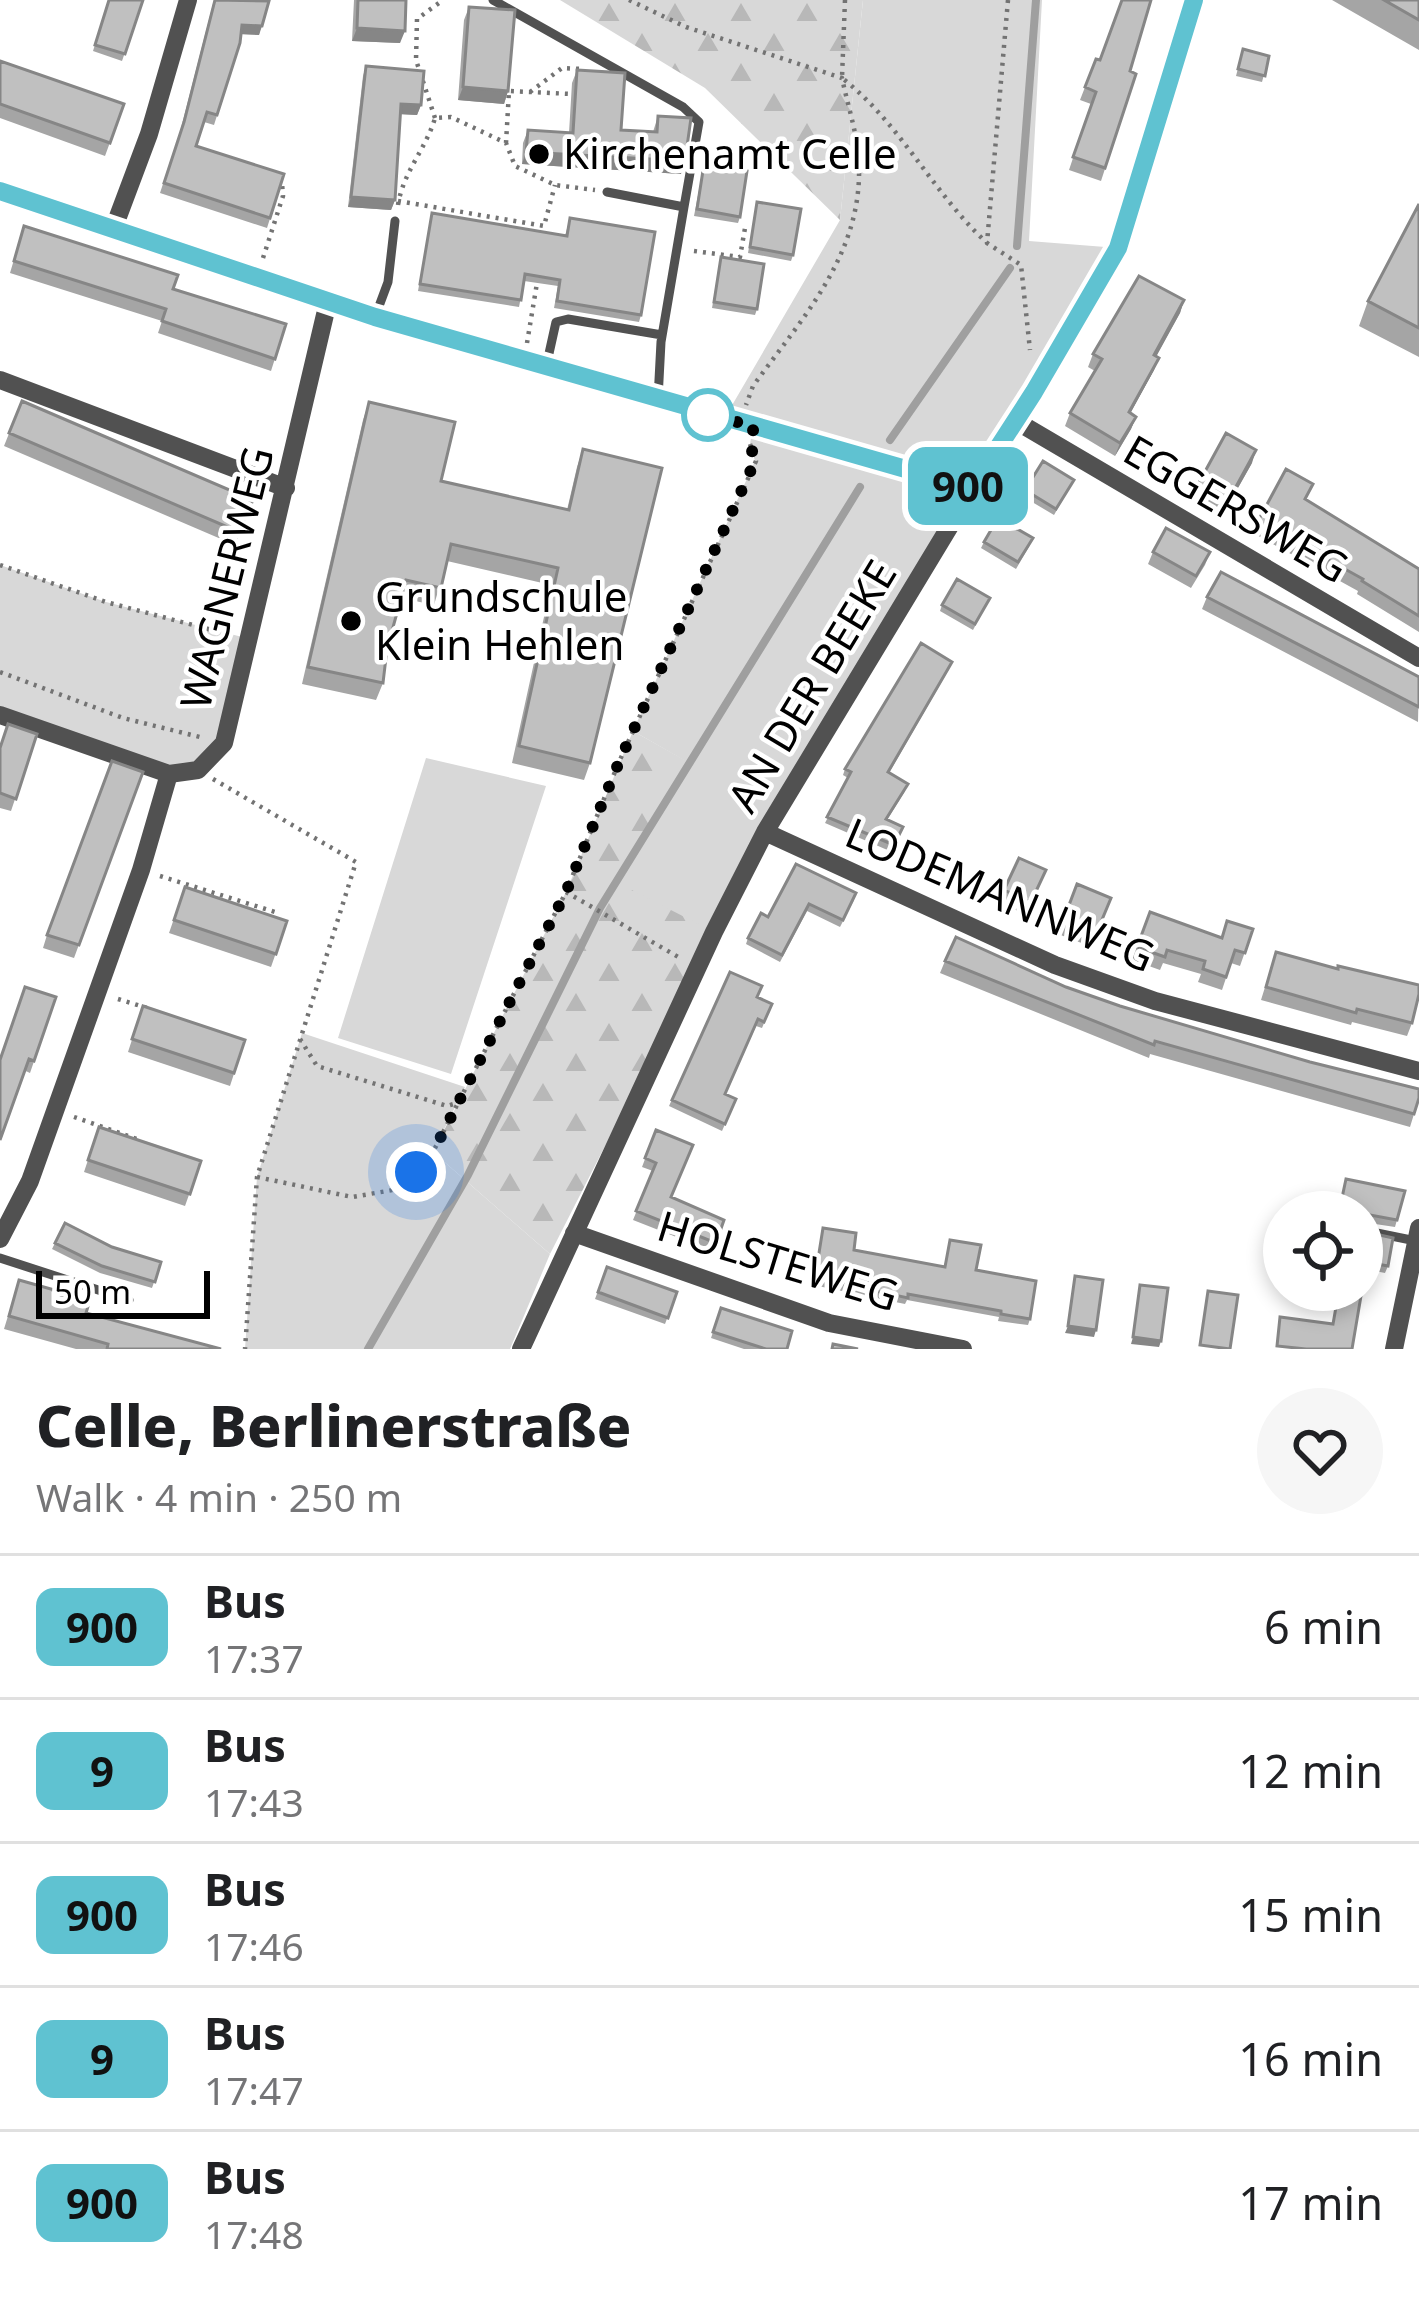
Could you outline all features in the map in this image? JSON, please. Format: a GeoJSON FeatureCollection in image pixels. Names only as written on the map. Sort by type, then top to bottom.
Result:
{"type":"FeatureCollection","features":[{"type":"Feature","properties":{"kind":"street"},"geometry":{"type":"LineString","coordinates":[[113,230],[149,134],[188,0]]}},
{"type":"Feature","properties":{"kind":"street","name":"AN DER BEEKE"},"geometry":{"type":"LineString","coordinates":[[521,1349],[765,832],[1118,248],[1194,0]]}},
{"type":"Feature","properties":{"kind":"street"},"geometry":{"type":"LineString","coordinates":[[0,191],[375,317],[972,488]]}},
{"type":"Feature","properties":{"kind":"street","name":"WAGNERWEG"},"geometry":{"type":"LineString","coordinates":[[169,774],[198,770],[224,743],[328,302]]}},
{"type":"Feature","properties":{"kind":"street"},"geometry":{"type":"LineString","coordinates":[[0,380],[286,488]]}},
{"type":"Feature","properties":{"kind":"street","name":"EGGERSWEG"},"geometry":{"type":"LineString","coordinates":[[1016,421],[1419,658]]}},
{"type":"Feature","properties":{"kind":"street"},"geometry":{"type":"LineString","coordinates":[[0,715],[169,774],[141,870],[56,1111],[30,1181],[0,1239]]}},
{"type":"Feature","properties":{"kind":"street","name":"LODEMANNWEG"},"geometry":{"type":"LineString","coordinates":[[765,832],[1075,972],[1155,1001],[1419,1071]]}},
{"type":"Feature","properties":{"kind":"street","name":"HOLSTEWEG"},"geometry":{"type":"LineString","coordinates":[[574,1233],[829,1323],[963,1349]]}},
{"type":"Feature","properties":{"kind":"street"},"geometry":{"type":"LineString","coordinates":[[1394,1349],[1418,1234]]}},
{"type":"Feature","properties":{"kind":"lane"},"geometry":{"type":"LineString","coordinates":[[494,0],[683,107],[699,122],[662,335],[658,399]]}},
{"type":"Feature","properties":{"kind":"lane"},"geometry":{"type":"LineString","coordinates":[[607,192],[684,206]]}},
{"type":"Feature","properties":{"kind":"lane"},"geometry":{"type":"LineString","coordinates":[[375,317],[388,281],[395,220]]}},
{"type":"Feature","properties":{"kind":"lane"},"geometry":{"type":"LineString","coordinates":[[546,367],[556,322],[568,319],[662,335]]}},
{"type":"Feature","properties":{"kind":"lane"},"geometry":{"type":"LineString","coordinates":[[1383,1232],[1418,1234]]}},
{"type":"Feature","properties":{"kind":"lane"},"geometry":{"type":"LineString","coordinates":[[0,1258],[129,1300]]}},
{"type":"Feature","properties":{"kind":"path"},"geometry":{"type":"LineString","coordinates":[[395,220],[397,185],[429,136],[435,118],[416,60],[417,19],[443,0]]}},
{"type":"Feature","properties":{"kind":"path"},"geometry":{"type":"LineString","coordinates":[[629,0],[686,27],[842,77],[870,99],[961,219],[986,243],[1021,265],[1030,350]]}},
{"type":"Feature","properties":{"kind":"path"},"geometry":{"type":"LineString","coordinates":[[257,1177],[352,1197],[393,1190],[433,1152],[566,892],[619,762],[755,461],[750,444],[754,426],[745,409],[753,386],[833,275],[850,239],[859,204],[858,150],[842,77],[845,0]]}},
{"type":"Feature","properties":{"kind":"path"},"geometry":{"type":"LineString","coordinates":[[986,243],[1007,0]]}},
{"type":"Feature","properties":{"kind":"path"},"geometry":{"type":"LineString","coordinates":[[400,32],[417,33]]}},
{"type":"Feature","properties":{"kind":"path"},"geometry":{"type":"LineString","coordinates":[[530,92],[562,68],[582,69],[588,52]]}},
{"type":"Feature","properties":{"kind":"path"},"geometry":{"type":"LineString","coordinates":[[572,94],[507,91],[506,143],[515,166],[555,185],[607,192]]}},
{"type":"Feature","properties":{"kind":"path"},"geometry":{"type":"LineString","coordinates":[[435,118],[452,117],[506,143]]}},
{"type":"Feature","properties":{"kind":"path"},"geometry":{"type":"LineString","coordinates":[[256,278],[283,196],[281,179]]}},
{"type":"Feature","properties":{"kind":"path"},"geometry":{"type":"LineString","coordinates":[[542,238],[555,185]]}},
{"type":"Feature","properties":{"kind":"path"},"geometry":{"type":"LineString","coordinates":[[398,202],[544,226]]}},
{"type":"Feature","properties":{"kind":"path"},"geometry":{"type":"LineString","coordinates":[[739,267],[745,228]]}},
{"type":"Feature","properties":{"kind":"path"},"geometry":{"type":"LineString","coordinates":[[677,248],[740,257]]}},
{"type":"Feature","properties":{"kind":"path"},"geometry":{"type":"LineString","coordinates":[[525,360],[537,283]]}},
{"type":"Feature","properties":{"kind":"path"},"geometry":{"type":"LineString","coordinates":[[0,565],[106,602],[250,639]]}},
{"type":"Feature","properties":{"kind":"path"},"geometry":{"type":"LineString","coordinates":[[0,672],[123,718],[224,743]]}},
{"type":"Feature","properties":{"kind":"path"},"geometry":{"type":"LineString","coordinates":[[198,770],[356,862],[257,1177],[244,1349]]}},
{"type":"Feature","properties":{"kind":"path"},"geometry":{"type":"LineString","coordinates":[[141,870],[275,912]]}},
{"type":"Feature","properties":{"kind":"path"},"geometry":{"type":"LineString","coordinates":[[566,892],[698,969]]}},
{"type":"Feature","properties":{"kind":"path"},"geometry":{"type":"LineString","coordinates":[[98,993],[158,1012]]}},
{"type":"Feature","properties":{"kind":"path"},"geometry":{"type":"LineString","coordinates":[[300,1039],[317,1066],[447,1106],[457,1102]]}},
{"type":"Feature","properties":{"kind":"path"},"geometry":{"type":"LineString","coordinates":[[56,1111],[154,1145]]}},
{"type":"Feature","properties":{"kind":"green space"},"geometry":{"type":"Polygon","coordinates":[[[560,0],[863,0],[840,220],[705,88],[560,0]]]}},
{"type":"Feature","properties":{"kind":"green space"},"geometry":{"type":"Polygon","coordinates":[[[863,0],[1042,0],[1029,241],[1118,248],[714,932],[616,882],[689,763],[633,731],[755,461],[750,444],[753,426],[724,419],[840,220],[863,0]]]}},
{"type":"Feature","properties":{"kind":"green space"},"geometry":{"type":"Polygon","coordinates":[[[0,565],[106,602],[250,639],[224,743],[198,770],[169,774],[0,715],[0,565]]]}},
{"type":"Feature","properties":{"kind":"green space"},"geometry":{"type":"Polygon","coordinates":[[[633,731],[690,763],[714,932],[550,1254],[433,1152],[566,892],[633,731]]]}},
{"type":"Feature","properties":{"kind":"green space"},"geometry":{"type":"Polygon","coordinates":[[[426,758],[546,786],[451,1074],[338,1038],[426,758]]]}},
{"type":"Feature","properties":{"kind":"green space"},"geometry":{"type":"Polygon","coordinates":[[[302,1033],[465,1087],[433,1152],[550,1254],[510,1349],[245,1349],[257,1177],[302,1033]]]}},
{"type":"Feature","properties":{"kind":"building"},"geometry":{"type":"Polygon","coordinates":[[[109,0],[143,0],[125,54],[95,45],[109,0]]]}},
{"type":"Feature","properties":{"kind":"building"},"geometry":{"type":"Polygon","coordinates":[[[215,0],[269,1],[262,26],[242,25],[217,115],[207,112],[196,146],[284,174],[270,218],[164,183],[215,0]]]}},
{"type":"Feature","properties":{"kind":"building"},"geometry":{"type":"Polygon","coordinates":[[[358,0],[406,0],[405,31],[357,28],[358,0]]]}},
{"type":"Feature","properties":{"kind":"building"},"geometry":{"type":"Polygon","coordinates":[[[1122,0],[1151,0],[1130,71],[1136,74],[1105,168],[1073,157],[1096,92],[1085,87],[1122,0]]]}},
{"type":"Feature","properties":{"kind":"building"},"geometry":{"type":"Polygon","coordinates":[[[1384,0],[1419,0],[1419,20],[1384,0]]]}},
{"type":"Feature","properties":{"kind":"building"},"geometry":{"type":"Polygon","coordinates":[[[469,7],[515,10],[508,91],[463,87],[469,7]]]}},
{"type":"Feature","properties":{"kind":"building"},"geometry":{"type":"Polygon","coordinates":[[[1243,49],[1269,56],[1265,76],[1238,69],[1243,49]]]}},
{"type":"Feature","properties":{"kind":"building"},"geometry":{"type":"Polygon","coordinates":[[[0,61],[124,104],[110,143],[0,104],[0,61]]]}},
{"type":"Feature","properties":{"kind":"building"},"geometry":{"type":"Polygon","coordinates":[[[366,66],[424,71],[421,105],[401,104],[395,200],[351,197],[366,66]]]}},
{"type":"Feature","properties":{"kind":"building"},"geometry":{"type":"Polygon","coordinates":[[[577,70],[625,73],[621,130],[657,132],[658,116],[691,118],[685,161],[526,152],[528,130],[573,133],[577,70]]]}},
{"type":"Feature","properties":{"kind":"building"},"geometry":{"type":"Polygon","coordinates":[[[704,164],[747,171],[740,217],[697,209],[704,164]]]}},
{"type":"Feature","properties":{"kind":"building"},"geometry":{"type":"Polygon","coordinates":[[[757,202],[801,209],[793,255],[750,247],[757,202]]]}},
{"type":"Feature","properties":{"kind":"building"},"geometry":{"type":"Polygon","coordinates":[[[1419,204],[1419,328],[1368,301],[1419,204]]]}},
{"type":"Feature","properties":{"kind":"building","name":"Kirchenamt Celle"},"geometry":{"type":"Polygon","coordinates":[[[432,213],[567,236],[570,218],[655,232],[641,315],[557,301],[560,280],[525,274],[521,300],[420,284],[432,213]]]}},
{"type":"Feature","properties":{"kind":"building"},"geometry":{"type":"Polygon","coordinates":[[[24,226],[178,275],[173,289],[286,324],[275,359],[162,321],[166,309],[14,261],[24,226]]]}},
{"type":"Feature","properties":{"kind":"building"},"geometry":{"type":"Polygon","coordinates":[[[721,257],[764,264],[757,309],[714,302],[721,257]]]}},
{"type":"Feature","properties":{"kind":"building"},"geometry":{"type":"Polygon","coordinates":[[[1139,276],[1184,300],[1154,355],[1159,358],[1129,412],[1136,417],[1120,443],[1070,413],[1102,359],[1093,354],[1139,276]]]}},
{"type":"Feature","properties":{"kind":"building"},"geometry":{"type":"Polygon","coordinates":[[[22,401],[253,500],[239,532],[9,433],[22,401]]]}},
{"type":"Feature","properties":{"kind":"building"},"geometry":{"type":"Polygon","coordinates":[[[369,402],[455,422],[441,481],[569,510],[583,449],[662,468],[590,763],[519,746],[558,568],[451,544],[441,588],[406,580],[383,683],[308,667],[369,402]]]}},
{"type":"Feature","properties":{"kind":"building"},"geometry":{"type":"Polygon","coordinates":[[[1226,433],[1256,450],[1226,505],[1196,488],[1226,433]]]}},
{"type":"Feature","properties":{"kind":"building"},"geometry":{"type":"Polygon","coordinates":[[[1043,461],[1074,480],[1056,509],[1025,490],[1043,461]]]}},
{"type":"Feature","properties":{"kind":"building"},"geometry":{"type":"Polygon","coordinates":[[[1286,469],[1313,484],[1305,499],[1419,569],[1419,616],[1258,521],[1286,469]]]}},
{"type":"Feature","properties":{"kind":"building"},"geometry":{"type":"Polygon","coordinates":[[[998,518],[1033,538],[1018,562],[984,542],[998,518]]]}},
{"type":"Feature","properties":{"kind":"building"},"geometry":{"type":"Polygon","coordinates":[[[1166,528],[1210,552],[1196,576],[1153,552],[1166,528]]]}},
{"type":"Feature","properties":{"kind":"building"},"geometry":{"type":"Polygon","coordinates":[[[1221,572],[1419,677],[1419,707],[1207,597],[1221,572]]]}},
{"type":"Feature","properties":{"kind":"building"},"geometry":{"type":"Polygon","coordinates":[[[957,579],[990,598],[975,624],[942,605],[957,579]]]}},
{"type":"Feature","properties":{"kind":"building"},"geometry":{"type":"Polygon","coordinates":[[[921,643],[952,662],[888,772],[908,784],[886,819],[903,827],[894,845],[827,817],[851,772],[845,769],[921,643]]]}},
{"type":"Feature","properties":{"kind":"building"},"geometry":{"type":"Polygon","coordinates":[[[8,724],[37,734],[16,799],[0,793],[0,748],[8,724]]]}},
{"type":"Feature","properties":{"kind":"building"},"geometry":{"type":"Polygon","coordinates":[[[112,761],[143,772],[79,945],[47,935],[112,761]]]}},
{"type":"Feature","properties":{"kind":"building"},"geometry":{"type":"Polygon","coordinates":[[[1019,858],[1046,870],[1031,902],[1004,890],[1019,858]]]}},
{"type":"Feature","properties":{"kind":"building"},"geometry":{"type":"Polygon","coordinates":[[[796,864],[856,893],[843,920],[809,904],[782,955],[748,938],[761,913],[768,917],[796,864]]]}},
{"type":"Feature","properties":{"kind":"building"},"geometry":{"type":"Polygon","coordinates":[[[1077,884],[1111,898],[1096,934],[1063,921],[1077,884]]]}},
{"type":"Feature","properties":{"kind":"building"},"geometry":{"type":"Polygon","coordinates":[[[185,887],[287,921],[276,954],[174,920],[185,887]]]}},
{"type":"Feature","properties":{"kind":"building"},"geometry":{"type":"Polygon","coordinates":[[[1150,912],[1222,938],[1227,921],[1253,929],[1245,953],[1235,950],[1226,977],[1203,969],[1205,961],[1167,950],[1165,957],[1137,947],[1150,912]]]}},
{"type":"Feature","properties":{"kind":"building"},"geometry":{"type":"Polygon","coordinates":[[[956,937],[1120,1006],[1419,1089],[1414,1114],[1155,1041],[1154,1045],[945,961],[956,937]]]}},
{"type":"Feature","properties":{"kind":"building"},"geometry":{"type":"Polygon","coordinates":[[[1276,952],[1419,985],[1412,1023],[1357,1009],[1356,1013],[1266,987],[1276,952]]]}},
{"type":"Feature","properties":{"kind":"building"},"geometry":{"type":"Polygon","coordinates":[[[730,972],[762,986],[757,997],[772,1004],[764,1022],[758,1019],[725,1094],[736,1099],[725,1124],[672,1100],[730,972]]]}},
{"type":"Feature","properties":{"kind":"building"},"geometry":{"type":"Polygon","coordinates":[[[25,987],[56,997],[0,1140],[0,1060],[25,987]]]}},
{"type":"Feature","properties":{"kind":"building"},"geometry":{"type":"Polygon","coordinates":[[[143,1006],[245,1040],[234,1073],[132,1039],[143,1006]]]}},
{"type":"Feature","properties":{"kind":"building"},"geometry":{"type":"Polygon","coordinates":[[[99,1127],[201,1161],[190,1194],[88,1160],[99,1127]]]}},
{"type":"Feature","properties":{"kind":"building"},"geometry":{"type":"Polygon","coordinates":[[[656,1130],[693,1145],[671,1197],[724,1220],[716,1243],[636,1211],[656,1163],[645,1158],[656,1130]]]}},
{"type":"Feature","properties":{"kind":"building"},"geometry":{"type":"Polygon","coordinates":[[[1346,1179],[1405,1191],[1397,1220],[1383,1217],[1383,1191],[1343,1191],[1346,1179]]]}},
{"type":"Feature","properties":{"kind":"building"},"geometry":{"type":"Polygon","coordinates":[[[65,1223],[112,1247],[161,1262],[155,1282],[102,1266],[55,1243],[65,1223]]]}},
{"type":"Feature","properties":{"kind":"building"},"geometry":{"type":"Polygon","coordinates":[[[823,1228],[856,1233],[854,1250],[945,1267],[950,1240],[981,1245],[976,1270],[1036,1281],[1030,1319],[815,1278],[823,1228]]]}},
{"type":"Feature","properties":{"kind":"building"},"geometry":{"type":"Polygon","coordinates":[[[1383,1236],[1393,1238],[1388,1266],[1383,1265],[1383,1236]]]}},
{"type":"Feature","properties":{"kind":"building"},"geometry":{"type":"Polygon","coordinates":[[[607,1267],[677,1292],[668,1318],[598,1292],[607,1267]]]}},
{"type":"Feature","properties":{"kind":"building"},"geometry":{"type":"Polygon","coordinates":[[[1075,1276],[1103,1280],[1096,1330],[1068,1326],[1075,1276]]]}},
{"type":"Feature","properties":{"kind":"building"},"geometry":{"type":"Polygon","coordinates":[[[19,1280],[90,1300],[86,1313],[221,1349],[107,1349],[108,1344],[9,1316],[19,1280]]]}},
{"type":"Feature","properties":{"kind":"building"},"geometry":{"type":"Polygon","coordinates":[[[1140,1285],[1168,1288],[1161,1341],[1133,1337],[1140,1285]]]}},
{"type":"Feature","properties":{"kind":"building"},"geometry":{"type":"Polygon","coordinates":[[[1208,1291],[1238,1295],[1230,1349],[1200,1345],[1208,1291]]]}},
{"type":"Feature","properties":{"kind":"building"},"geometry":{"type":"Polygon","coordinates":[[[721,1308],[792,1331],[787,1349],[766,1349],[713,1332],[721,1308]]]}},
{"type":"Feature","properties":{"kind":"building"},"geometry":{"type":"Polygon","coordinates":[[[1335,1311],[1358,1311],[1352,1349],[1277,1346],[1280,1317],[1333,1324],[1335,1311]]]}},
{"type":"Feature","properties":{"kind":"waterway"},"geometry":{"type":"LineString","coordinates":[[1017,246],[1036,0]]}},
{"type":"Feature","properties":{"kind":"waterway"},"geometry":{"type":"LineString","coordinates":[[890,440],[1010,268]]}},
{"type":"Feature","properties":{"kind":"waterway"},"geometry":{"type":"LineString","coordinates":[[368,1349],[468,1175],[600,908],[860,487]]}},
{"type":"Feature","properties":{"kind":"bus line","name":"900"},"geometry":{"type":"LineString","coordinates":[[0,191],[375,317],[972,488],[1118,248],[1194,0]]}},
{"type":"Feature","properties":{"kind":"place","name":"Kirchenamt Celle"},"geometry":{"type":"Point","coordinates":[539,154]}},
{"type":"Feature","properties":{"kind":"place","name":"Grundschule Klein Hehlen"},"geometry":{"type":"Point","coordinates":[351,621]}},
{"type":"Feature","properties":{"kind":"route"},"geometry":{"type":"LineString","coordinates":[[416,1172],[433,1152],[566,892],[619,762],[755,461],[750,444],[754,426],[708,415]]}}]}
